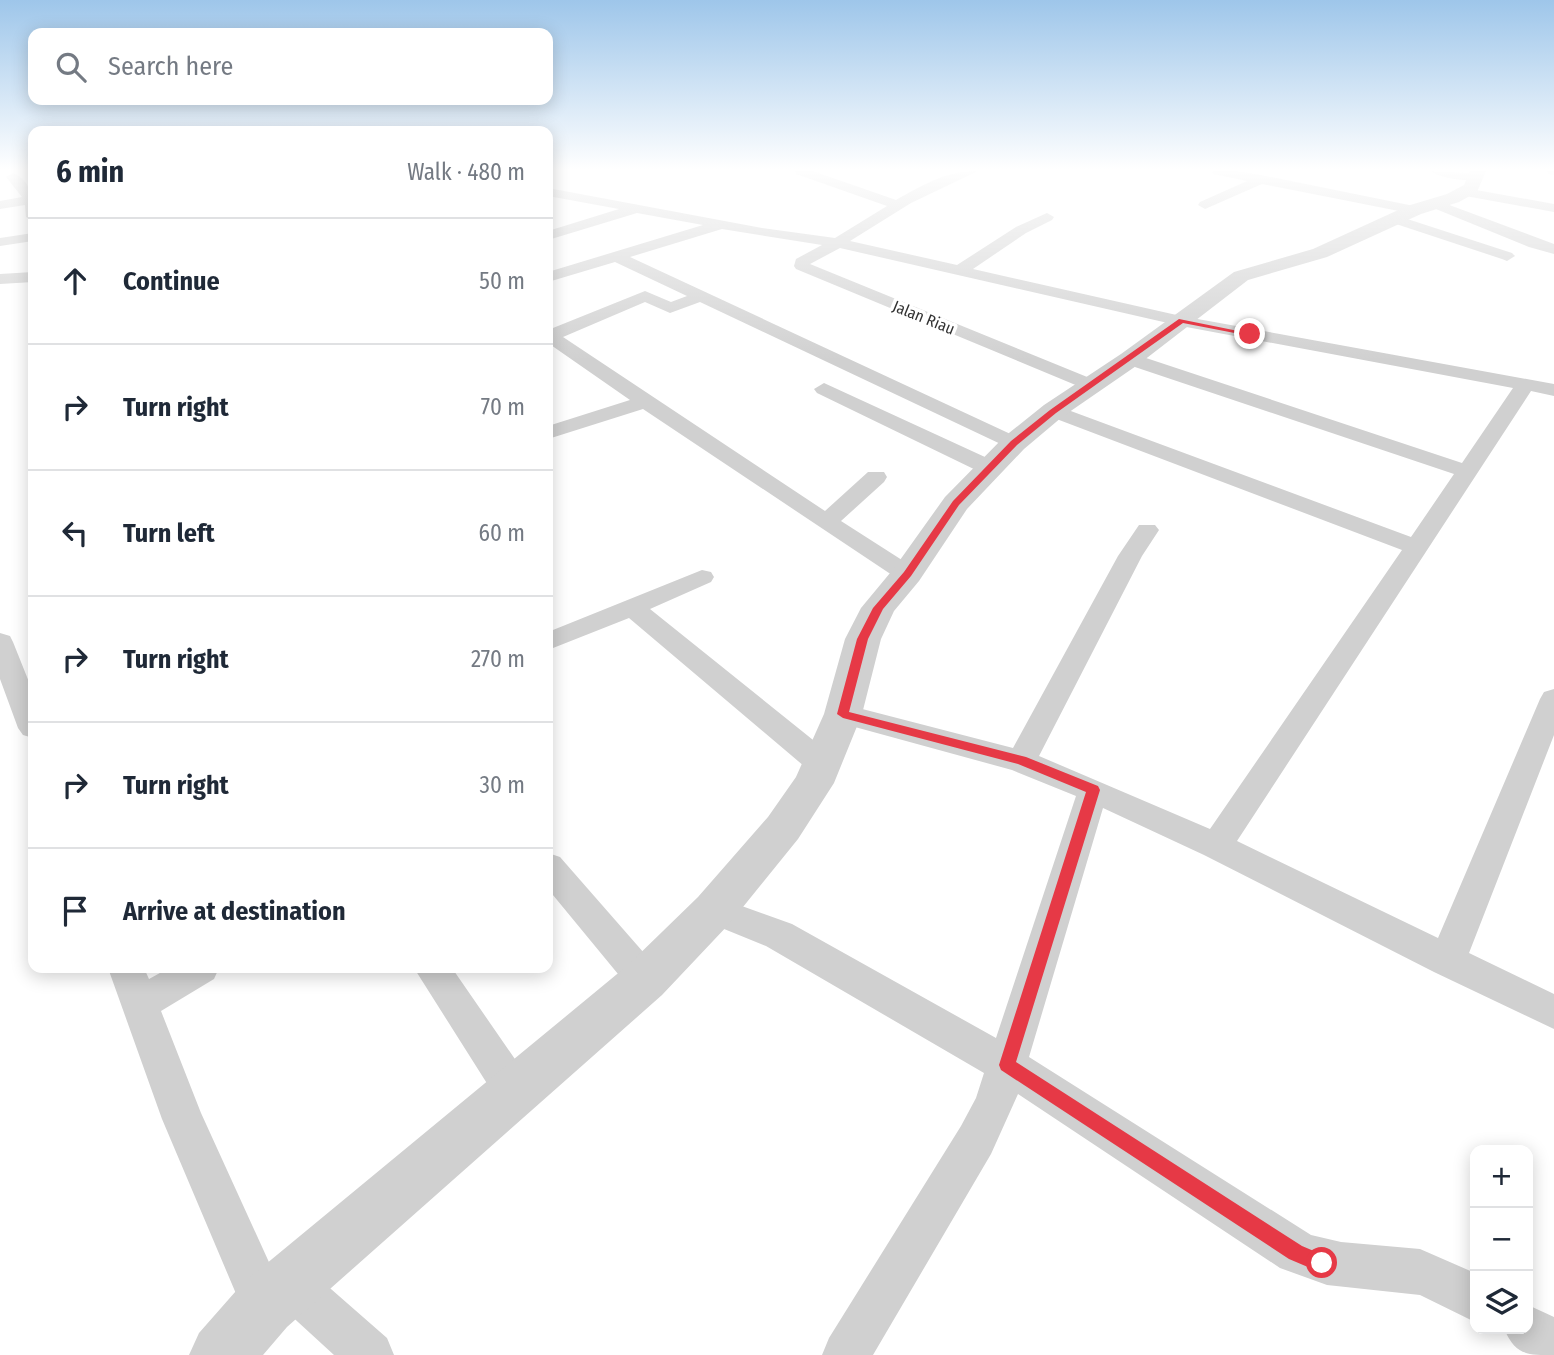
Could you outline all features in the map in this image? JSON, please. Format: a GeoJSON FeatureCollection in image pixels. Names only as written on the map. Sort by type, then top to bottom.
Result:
{"type":"FeatureCollection","features":[{"type":"Feature","properties":{"kind":"street"},"geometry":{"type":"LineString","coordinates":[[553,276],[689,234]]}},
{"type":"Feature","properties":{"kind":"street"},"geometry":{"type":"LineString","coordinates":[[778,234],[840,243],[1181,321],[1554,390]]}},
{"type":"Feature","properties":{"kind":"street"},"geometry":{"type":"LineString","coordinates":[[840,243],[853,234]]}},
{"type":"Feature","properties":{"kind":"street"},"geometry":{"type":"LineString","coordinates":[[959,271],[1015,234]]}},
{"type":"Feature","properties":{"kind":"street"},"geometry":{"type":"LineString","coordinates":[[221,1355],[278,1295],[645,980],[714,910],[800,806],[822,764],[843,714],[863,639],[878,608],[907,574],[956,503],[1002,456],[1053,411],[1130,359],[1241,275],[1320,253],[1358,234]]}},
{"type":"Feature","properties":{"kind":"street"},"geometry":{"type":"LineString","coordinates":[[1485,234],[1507,256]]}},
{"type":"Feature","properties":{"kind":"street"},"geometry":{"type":"LineString","coordinates":[[1517,234],[1534,244],[1554,249]]}},
{"type":"Feature","properties":{"kind":"street"},"geometry":{"type":"LineString","coordinates":[[0,242],[28,238]]}},
{"type":"Feature","properties":{"kind":"street","name":"Jalan Riau"},"geometry":{"type":"LineString","coordinates":[[840,243],[802,261],[802,266],[1090,385]]}},
{"type":"Feature","properties":{"kind":"street"},"geometry":{"type":"LineString","coordinates":[[617,257],[699,297],[1002,456]]}},
{"type":"Feature","properties":{"kind":"street"},"geometry":{"type":"LineString","coordinates":[[0,279],[28,276]]}},
{"type":"Feature","properties":{"kind":"street"},"geometry":{"type":"LineString","coordinates":[[553,334],[645,296],[670,307],[699,297]]}},
{"type":"Feature","properties":{"kind":"street"},"geometry":{"type":"LineString","coordinates":[[553,339],[729,459],[907,574]]}},
{"type":"Feature","properties":{"kind":"street"},"geometry":{"type":"LineString","coordinates":[[1130,359],[1466,471]]}},
{"type":"Feature","properties":{"kind":"street"},"geometry":{"type":"LineString","coordinates":[[1216,846],[1526,384]]}},
{"type":"Feature","properties":{"kind":"street"},"geometry":{"type":"LineString","coordinates":[[824,389],[1002,456]]}},
{"type":"Feature","properties":{"kind":"street"},"geometry":{"type":"LineString","coordinates":[[553,431],[645,402]]}},
{"type":"Feature","properties":{"kind":"street"},"geometry":{"type":"LineString","coordinates":[[1053,411],[1415,547]]}},
{"type":"Feature","properties":{"kind":"street"},"geometry":{"type":"LineString","coordinates":[[827,521],[876,477]]}},
{"type":"Feature","properties":{"kind":"street"},"geometry":{"type":"LineString","coordinates":[[1021,761],[1130,556],[1147,530]]}},
{"type":"Feature","properties":{"kind":"street"},"geometry":{"type":"LineString","coordinates":[[553,640],[702,577]]}},
{"type":"Feature","properties":{"kind":"street"},"geometry":{"type":"LineString","coordinates":[[633,608],[822,764]]}},
{"type":"Feature","properties":{"kind":"street"},"geometry":{"type":"LineString","coordinates":[[0,642],[24,675],[28,699]]}},
{"type":"Feature","properties":{"kind":"street"},"geometry":{"type":"LineString","coordinates":[[1447,961],[1554,699]]}},
{"type":"Feature","properties":{"kind":"street"},"geometry":{"type":"LineString","coordinates":[[843,714],[1021,761],[1093,790],[1216,846],[1554,1012]]}},
{"type":"Feature","properties":{"kind":"street"},"geometry":{"type":"LineString","coordinates":[[846,1355],[976,1140],[994,1105],[1093,790]]}},
{"type":"Feature","properties":{"kind":"street"},"geometry":{"type":"LineString","coordinates":[[553,872],[645,980]]}},
{"type":"Feature","properties":{"kind":"street"},"geometry":{"type":"LineString","coordinates":[[714,910],[779,935],[1007,1065],[1296,1252],[1322,1263],[1346,1267],[1390,1267],[1414,1271],[1439,1278],[1470,1296]]}},
{"type":"Feature","properties":{"kind":"street"},"geometry":{"type":"LineString","coordinates":[[182,973],[133,986],[183,1119],[278,1295],[370,1355]]}},
{"type":"Feature","properties":{"kind":"street"},"geometry":{"type":"LineString","coordinates":[[435,973],[514,1091]]}},
{"type":"Feature","properties":{"kind":"street"},"geometry":{"type":"LineString","coordinates":[[1533,1332],[1554,1344]]}},
{"type":"Feature","properties":{"kind":"route"},"geometry":{"type":"LineString","coordinates":[[1250,334],[1181,321],[1053,411],[1014,443],[956,503],[907,574],[878,608],[863,639],[843,714],[1021,761],[1093,790],[1007,1065],[1296,1252],[1322,1263]]}}]}
